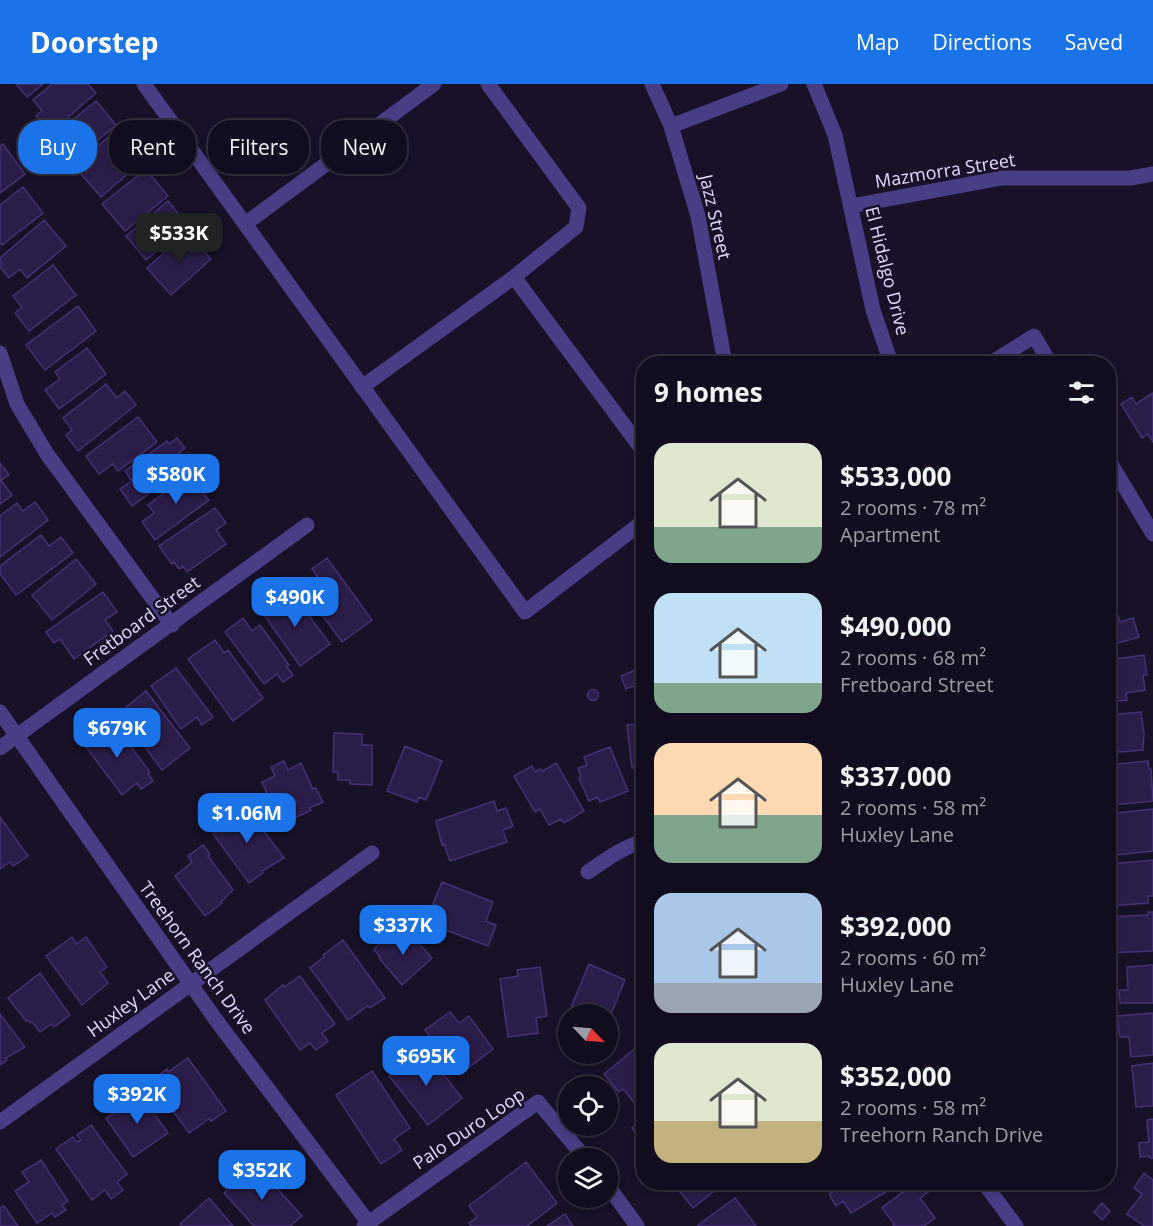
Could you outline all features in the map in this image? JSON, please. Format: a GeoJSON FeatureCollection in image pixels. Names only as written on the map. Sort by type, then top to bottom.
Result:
{"type":"FeatureCollection","features":[{"type":"Feature","properties":{"kind":"street"},"geometry":{"type":"LineString","coordinates":[[144,84],[525,612],[636,527]]}},
{"type":"Feature","properties":{"kind":"street"},"geometry":{"type":"LineString","coordinates":[[245,224],[434,84]]}},
{"type":"Feature","properties":{"kind":"street"},"geometry":{"type":"LineString","coordinates":[[362,387],[514,277],[576,227],[579,208],[488,84]]}},
{"type":"Feature","properties":{"kind":"street","name":"Jazz Street"},"geometry":{"type":"LineString","coordinates":[[652,84],[671,126],[698,216],[724,356]]}},
{"type":"Feature","properties":{"kind":"street"},"geometry":{"type":"LineString","coordinates":[[671,126],[781,84]]}},
{"type":"Feature","properties":{"kind":"street","name":"El Hidalgo Drive"},"geometry":{"type":"LineString","coordinates":[[814,84],[835,135],[873,310],[889,356]]}},
{"type":"Feature","properties":{"kind":"street","name":"Mazmorra Street"},"geometry":{"type":"LineString","coordinates":[[851,206],[1002,178],[1131,178],[1153,174]]}},
{"type":"Feature","properties":{"kind":"street"},"geometry":{"type":"LineString","coordinates":[[514,277],[636,441]]}},
{"type":"Feature","properties":{"kind":"street"},"geometry":{"type":"LineString","coordinates":[[1002,356],[1034,336],[1046,356]]}},
{"type":"Feature","properties":{"kind":"street"},"geometry":{"type":"LineString","coordinates":[[0,353],[17,404],[47,454],[172,625]]}},
{"type":"Feature","properties":{"kind":"street"},"geometry":{"type":"LineString","coordinates":[[1116,471],[1151,524]]}},
{"type":"Feature","properties":{"kind":"street","name":"Fretboard Street"},"geometry":{"type":"LineString","coordinates":[[0,748],[307,525]]}},
{"type":"Feature","properties":{"kind":"street","name":"Treehorn Ranch Drive"},"geometry":{"type":"LineString","coordinates":[[0,712],[190,984],[366,1224]]}},
{"type":"Feature","properties":{"kind":"street"},"geometry":{"type":"LineString","coordinates":[[588,872],[612,855],[636,843]]}},
{"type":"Feature","properties":{"kind":"street","name":"Huxley Lane"},"geometry":{"type":"LineString","coordinates":[[0,1122],[372,853]]}},
{"type":"Feature","properties":{"kind":"street","name":"Palo Duro Loop"},"geometry":{"type":"LineString","coordinates":[[366,1224],[538,1102],[577,1148]]}},
{"type":"Feature","properties":{"kind":"street"},"geometry":{"type":"LineString","coordinates":[[989,1190],[1016,1226]]}},
{"type":"Feature","properties":{"kind":"street"},"geometry":{"type":"LineString","coordinates":[[618,1200],[637,1226]]}},
{"type":"Feature","properties":{"kind":"building"},"geometry":{"type":"Polygon","coordinates":[[[16,84],[43,84],[27,97],[16,84]]]}},
{"type":"Feature","properties":{"kind":"building"},"geometry":{"type":"Polygon","coordinates":[[[52,84],[88,84],[96,93],[65,120],[39,120],[36,116],[42,111],[33,100],[52,84]]]}},
{"type":"Feature","properties":{"kind":"building"},"geometry":{"type":"Polygon","coordinates":[[[96,101],[112,120],[109,120],[109,131],[97,141],[97,120],[73,120],[96,101]]]}},
{"type":"Feature","properties":{"kind":"building"},"geometry":{"type":"Polygon","coordinates":[[[109,136],[109,174],[128,174],[101,197],[81,174],[97,174],[97,147],[109,136]]]}},
{"type":"Feature","properties":{"kind":"building"},"geometry":{"type":"Polygon","coordinates":[[[3,144],[18,164],[18,174],[25,174],[0,193],[0,146],[3,144]]]}},
{"type":"Feature","properties":{"kind":"building"},"geometry":{"type":"Polygon","coordinates":[[[140,174],[150,174],[168,196],[125,231],[102,204],[140,174]]]}},
{"type":"Feature","properties":{"kind":"building"},"geometry":{"type":"Polygon","coordinates":[[[23,187],[43,213],[2,245],[0,242],[0,205],[23,187]]]}},
{"type":"Feature","properties":{"kind":"building"},"geometry":{"type":"Polygon","coordinates":[[[168,201],[188,225],[146,260],[126,236],[168,201]]]}},
{"type":"Feature","properties":{"kind":"building"},"geometry":{"type":"Polygon","coordinates":[[[44,220],[66,246],[27,278],[20,269],[9,278],[0,267],[0,258],[44,220]]]}},
{"type":"Feature","properties":{"kind":"building"},"geometry":{"type":"Polygon","coordinates":[[[187,232],[211,259],[171,295],[147,268],[187,232]]]}},
{"type":"Feature","properties":{"kind":"building"},"geometry":{"type":"Polygon","coordinates":[[[53,265],[76,295],[29,331],[15,313],[22,307],[13,296],[53,265]]]}},
{"type":"Feature","properties":{"kind":"building"},"geometry":{"type":"Polygon","coordinates":[[[78,306],[96,331],[45,370],[26,345],[78,306]]]}},
{"type":"Feature","properties":{"kind":"building"},"geometry":{"type":"Polygon","coordinates":[[[87,348],[106,374],[59,409],[45,390],[60,379],[55,372],[87,348]]]}},
{"type":"Feature","properties":{"kind":"building"},"geometry":{"type":"Polygon","coordinates":[[[106,384],[117,398],[125,391],[136,405],[78,451],[66,435],[72,430],[63,418],[106,384]]]}},
{"type":"Feature","properties":{"kind":"building"},"geometry":{"type":"Polygon","coordinates":[[[1153,393],[1153,442],[1148,434],[1142,438],[1121,404],[1132,397],[1136,404],[1153,393]]]}},
{"type":"Feature","properties":{"kind":"building"},"geometry":{"type":"Polygon","coordinates":[[[138,417],[157,442],[118,471],[113,464],[99,474],[86,456],[138,417]]]}},
{"type":"Feature","properties":{"kind":"building"},"geometry":{"type":"Polygon","coordinates":[[[177,438],[185,448],[177,455],[186,466],[132,506],[120,489],[132,481],[125,471],[167,441],[169,444],[177,438]]]}},
{"type":"Feature","properties":{"kind":"building"},"geometry":{"type":"Polygon","coordinates":[[[0,463],[9,475],[1,480],[12,495],[0,504],[0,463]]]}},
{"type":"Feature","properties":{"kind":"building"},"geometry":{"type":"Polygon","coordinates":[[[199,470],[207,482],[199,487],[209,500],[155,540],[142,522],[154,513],[148,505],[189,474],[191,476],[199,470]]]}},
{"type":"Feature","properties":{"kind":"building"},"geometry":{"type":"Polygon","coordinates":[[[35,502],[48,520],[0,557],[0,516],[17,503],[23,511],[35,502]]]}},
{"type":"Feature","properties":{"kind":"building"},"geometry":{"type":"Polygon","coordinates":[[[215,508],[226,523],[216,530],[226,544],[187,572],[183,566],[179,569],[174,562],[172,564],[159,546],[215,508]]]}},
{"type":"Feature","properties":{"kind":"building"},"geometry":{"type":"Polygon","coordinates":[[[41,535],[49,546],[61,537],[73,553],[16,595],[0,574],[0,566],[41,535]]]}},
{"type":"Feature","properties":{"kind":"building"},"geometry":{"type":"Polygon","coordinates":[[[327,558],[372,620],[342,642],[304,590],[319,579],[312,569],[327,558]]]}},
{"type":"Feature","properties":{"kind":"building"},"geometry":{"type":"Polygon","coordinates":[[[76,559],[96,584],[52,620],[32,595],[76,559]]]}},
{"type":"Feature","properties":{"kind":"building"},"geometry":{"type":"Polygon","coordinates":[[[103,592],[117,612],[105,620],[113,631],[74,659],[60,639],[54,643],[46,632],[103,592]]]}},
{"type":"Feature","properties":{"kind":"building"},"geometry":{"type":"Polygon","coordinates":[[[286,593],[290,598],[294,595],[330,644],[300,666],[259,608],[276,596],[278,599],[286,593]]]}},
{"type":"Feature","properties":{"kind":"building"},"geometry":{"type":"Polygon","coordinates":[[[1118,616],[1120,622],[1133,618],[1139,637],[1116,644],[1116,617],[1118,616]]]}},
{"type":"Feature","properties":{"kind":"building"},"geometry":{"type":"Polygon","coordinates":[[[243,618],[252,631],[260,625],[289,665],[287,667],[293,675],[283,682],[277,674],[264,684],[225,632],[243,618]]]}},
{"type":"Feature","properties":{"kind":"building"},"geometry":{"type":"Polygon","coordinates":[[[215,640],[224,653],[228,650],[263,698],[233,721],[188,659],[215,640]]]}},
{"type":"Feature","properties":{"kind":"building"},"geometry":{"type":"Polygon","coordinates":[[[1144,655],[1147,675],[1143,675],[1145,690],[1126,693],[1127,700],[1116,701],[1116,659],[1144,655]]]}},
{"type":"Feature","properties":{"kind":"building"},"geometry":{"type":"Polygon","coordinates":[[[176,668],[213,717],[202,725],[197,717],[181,729],[151,686],[176,668]]]}},
{"type":"Feature","properties":{"kind":"building"},"geometry":{"type":"Polygon","coordinates":[[[635,670],[636,685],[626,689],[621,676],[635,670]]]}},
{"type":"Feature","properties":{"kind":"building"},"geometry":{"type":"Polygon","coordinates":[[[593,689],[599,695],[593,701],[587,695],[593,689]]]}},
{"type":"Feature","properties":{"kind":"building"},"geometry":{"type":"Polygon","coordinates":[[[146,691],[190,748],[162,770],[119,713],[146,691]]]}},
{"type":"Feature","properties":{"kind":"building"},"geometry":{"type":"Polygon","coordinates":[[[1141,712],[1144,733],[1143,750],[1116,752],[1116,714],[1141,712]]]}},
{"type":"Feature","properties":{"kind":"building"},"geometry":{"type":"Polygon","coordinates":[[[102,722],[112,735],[118,730],[150,772],[148,774],[153,781],[141,789],[137,783],[122,795],[80,739],[102,722]]]}},
{"type":"Feature","properties":{"kind":"building"},"geometry":{"type":"Polygon","coordinates":[[[636,724],[636,768],[632,768],[627,725],[636,724]]]}},
{"type":"Feature","properties":{"kind":"building"},"geometry":{"type":"Polygon","coordinates":[[[334,733],[362,734],[362,745],[372,745],[372,785],[350,784],[350,780],[338,780],[338,772],[333,772],[334,733]]]}},
{"type":"Feature","properties":{"kind":"building"},"geometry":{"type":"Polygon","coordinates":[[[405,746],[442,761],[426,800],[419,797],[417,802],[387,791],[405,746]]]}},
{"type":"Feature","properties":{"kind":"building"},"geometry":{"type":"Polygon","coordinates":[[[610,747],[628,791],[600,802],[598,797],[589,801],[579,778],[581,777],[578,768],[587,765],[584,757],[610,747]]]}},
{"type":"Feature","properties":{"kind":"building"},"geometry":{"type":"Polygon","coordinates":[[[284,761],[288,770],[301,763],[313,789],[316,788],[323,802],[285,823],[281,814],[278,815],[262,782],[275,776],[271,767],[284,761]]]}},
{"type":"Feature","properties":{"kind":"building"},"geometry":{"type":"Polygon","coordinates":[[[1148,761],[1149,769],[1151,769],[1153,801],[1116,805],[1116,764],[1148,761]]]}},
{"type":"Feature","properties":{"kind":"building"},"geometry":{"type":"Polygon","coordinates":[[[556,763],[584,811],[564,823],[561,819],[549,825],[540,809],[535,812],[514,776],[532,766],[535,772],[540,769],[543,771],[556,763]]]}},
{"type":"Feature","properties":{"kind":"building"},"geometry":{"type":"Polygon","coordinates":[[[494,801],[497,811],[506,808],[513,826],[503,830],[507,842],[450,861],[444,844],[442,845],[436,821],[494,801]]]}},
{"type":"Feature","properties":{"kind":"building"},"geometry":{"type":"Polygon","coordinates":[[[247,808],[284,858],[262,871],[263,873],[249,883],[213,834],[223,827],[217,819],[229,810],[234,817],[247,808]]]}},
{"type":"Feature","properties":{"kind":"building"},"geometry":{"type":"Polygon","coordinates":[[[1153,809],[1153,851],[1116,855],[1116,813],[1153,809]]]}},
{"type":"Feature","properties":{"kind":"building"},"geometry":{"type":"Polygon","coordinates":[[[0,817],[28,856],[13,866],[10,862],[0,869],[0,817]]]}},
{"type":"Feature","properties":{"kind":"building"},"geometry":{"type":"Polygon","coordinates":[[[203,845],[210,854],[208,856],[233,890],[222,903],[205,916],[175,876],[192,862],[188,856],[203,845]]]}},
{"type":"Feature","properties":{"kind":"building"},"geometry":{"type":"Polygon","coordinates":[[[1153,860],[1153,896],[1148,896],[1148,903],[1116,905],[1116,864],[1153,860]]]}},
{"type":"Feature","properties":{"kind":"building"},"geometry":{"type":"Polygon","coordinates":[[[442,882],[493,902],[486,921],[496,925],[488,946],[435,926],[441,907],[433,904],[442,882]]]}},
{"type":"Feature","properties":{"kind":"building"},"geometry":{"type":"Polygon","coordinates":[[[1148,912],[1153,912],[1153,951],[1116,953],[1116,917],[1148,915],[1148,912]]]}},
{"type":"Feature","properties":{"kind":"building"},"geometry":{"type":"Polygon","coordinates":[[[408,931],[432,958],[402,985],[374,949],[390,934],[396,941],[408,931]]]}},
{"type":"Feature","properties":{"kind":"building"},"geometry":{"type":"Polygon","coordinates":[[[72,937],[76,944],[86,937],[107,967],[100,972],[108,983],[82,1005],[46,956],[72,937]]]}},
{"type":"Feature","properties":{"kind":"building"},"geometry":{"type":"Polygon","coordinates":[[[343,940],[385,998],[370,1008],[368,1006],[348,1020],[310,968],[343,940]]]}},
{"type":"Feature","properties":{"kind":"building"},"geometry":{"type":"Polygon","coordinates":[[[589,964],[625,980],[615,1004],[572,1004],[589,964]]]}},
{"type":"Feature","properties":{"kind":"building"},"geometry":{"type":"Polygon","coordinates":[[[1153,965],[1153,1003],[1120,1003],[1119,990],[1128,990],[1127,967],[1153,965]]]}},
{"type":"Feature","properties":{"kind":"building"},"geometry":{"type":"Polygon","coordinates":[[[540,967],[547,1016],[536,1018],[538,1033],[508,1037],[500,979],[518,976],[517,970],[540,967]]]}},
{"type":"Feature","properties":{"kind":"building"},"geometry":{"type":"Polygon","coordinates":[[[40,973],[70,1015],[54,1027],[51,1024],[40,1032],[32,1022],[26,1021],[8,998],[40,973]]]}},
{"type":"Feature","properties":{"kind":"building"},"geometry":{"type":"Polygon","coordinates":[[[300,976],[335,1024],[322,1033],[328,1041],[316,1050],[310,1043],[300,1050],[265,1000],[283,985],[284,987],[300,976]]]}},
{"type":"Feature","properties":{"kind":"building"},"geometry":{"type":"Polygon","coordinates":[[[450,1012],[459,1023],[469,1016],[493,1049],[459,1075],[425,1030],[450,1012]]]}},
{"type":"Feature","properties":{"kind":"building"},"geometry":{"type":"Polygon","coordinates":[[[1153,1013],[1153,1055],[1131,1057],[1129,1037],[1120,1037],[1117,1016],[1153,1013]]]}},
{"type":"Feature","properties":{"kind":"building"},"geometry":{"type":"Polygon","coordinates":[[[0,1014],[25,1047],[6,1058],[7,1060],[0,1065],[0,1014]]]}},
{"type":"Feature","properties":{"kind":"building"},"geometry":{"type":"Polygon","coordinates":[[[636,1048],[636,1105],[623,1089],[618,1091],[618,1076],[604,1074],[636,1048]]]}},
{"type":"Feature","properties":{"kind":"building"},"geometry":{"type":"Polygon","coordinates":[[[424,1049],[462,1098],[428,1125],[389,1076],[424,1049]]]}},
{"type":"Feature","properties":{"kind":"building"},"geometry":{"type":"Polygon","coordinates":[[[188,1058],[226,1111],[211,1121],[209,1119],[189,1133],[151,1081],[188,1058]]]}},
{"type":"Feature","properties":{"kind":"building"},"geometry":{"type":"Polygon","coordinates":[[[1153,1063],[1153,1106],[1136,1107],[1132,1066],[1153,1063]]]}},
{"type":"Feature","properties":{"kind":"building"},"geometry":{"type":"Polygon","coordinates":[[[372,1071],[410,1128],[394,1139],[402,1150],[381,1164],[336,1095],[372,1071]]]}},
{"type":"Feature","properties":{"kind":"building"},"geometry":{"type":"Polygon","coordinates":[[[139,1092],[168,1133],[133,1157],[106,1118],[118,1111],[116,1108],[139,1092]]]}},
{"type":"Feature","properties":{"kind":"building"},"geometry":{"type":"Polygon","coordinates":[[[1153,1119],[1153,1158],[1140,1157],[1139,1143],[1149,1142],[1147,1120],[1153,1119]]]}},
{"type":"Feature","properties":{"kind":"building"},"geometry":{"type":"Polygon","coordinates":[[[91,1125],[127,1174],[117,1182],[123,1190],[111,1199],[105,1190],[92,1200],[56,1149],[73,1137],[77,1142],[81,1140],[77,1135],[91,1125]]]}},
{"type":"Feature","properties":{"kind":"building"},"geometry":{"type":"Polygon","coordinates":[[[41,1160],[68,1201],[62,1205],[66,1210],[55,1217],[52,1213],[37,1223],[15,1191],[29,1182],[22,1172],[41,1160]]]}},
{"type":"Feature","properties":{"kind":"building"},"geometry":{"type":"Polygon","coordinates":[[[526,1162],[557,1203],[527,1226],[471,1226],[469,1223],[477,1217],[469,1206],[526,1162]]]}},
{"type":"Feature","properties":{"kind":"building"},"geometry":{"type":"Polygon","coordinates":[[[255,1164],[302,1216],[290,1226],[254,1226],[224,1193],[255,1164]]]}},
{"type":"Feature","properties":{"kind":"building"},"geometry":{"type":"Polygon","coordinates":[[[1144,1173],[1153,1180],[1153,1226],[1144,1226],[1127,1214],[1142,1194],[1134,1188],[1144,1173]]]}},
{"type":"Feature","properties":{"kind":"building"},"geometry":{"type":"Polygon","coordinates":[[[678,1190],[715,1190],[693,1208],[678,1190]]]}},
{"type":"Feature","properties":{"kind":"building"},"geometry":{"type":"Polygon","coordinates":[[[835,1190],[889,1190],[851,1213],[843,1201],[836,1206],[829,1194],[835,1190]]]}},
{"type":"Feature","properties":{"kind":"building"},"geometry":{"type":"Polygon","coordinates":[[[906,1190],[926,1190],[928,1192],[920,1198],[935,1218],[924,1226],[893,1226],[894,1224],[882,1208],[906,1190]]]}},
{"type":"Feature","properties":{"kind":"building"},"geometry":{"type":"Polygon","coordinates":[[[209,1198],[233,1226],[182,1226],[180,1224],[209,1198]]]}},
{"type":"Feature","properties":{"kind":"building"},"geometry":{"type":"Polygon","coordinates":[[[735,1198],[756,1226],[698,1225],[735,1198]]]}},
{"type":"Feature","properties":{"kind":"building"},"geometry":{"type":"Polygon","coordinates":[[[1102,1203],[1110,1211],[1102,1220],[1094,1212],[1102,1203]]]}},
{"type":"Feature","properties":{"kind":"building"},"geometry":{"type":"Polygon","coordinates":[[[4,1206],[18,1226],[0,1226],[0,1208],[4,1206]]]}},
{"type":"Feature","properties":{"kind":"building"},"geometry":{"type":"Polygon","coordinates":[[[565,1214],[573,1226],[547,1226],[565,1214]]]}}]}
